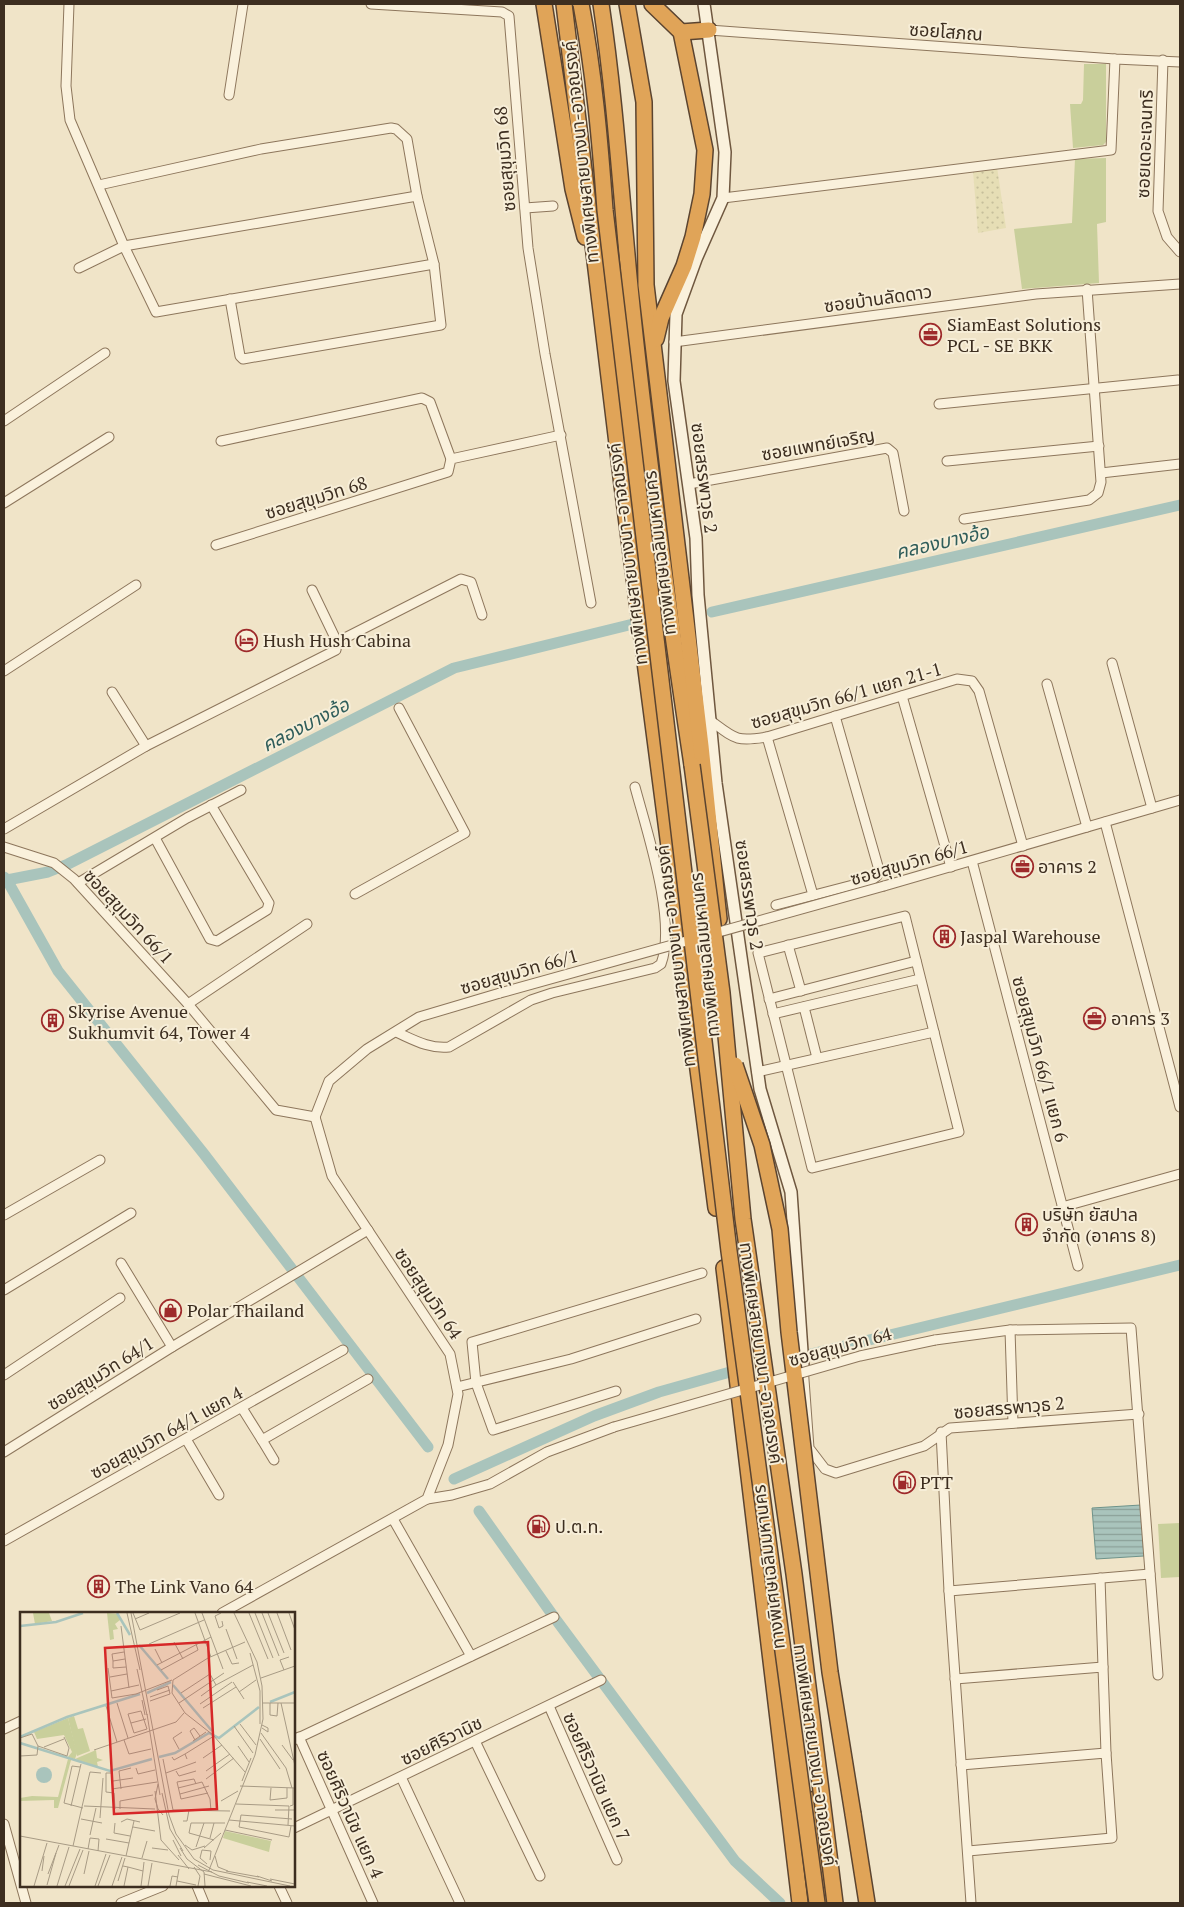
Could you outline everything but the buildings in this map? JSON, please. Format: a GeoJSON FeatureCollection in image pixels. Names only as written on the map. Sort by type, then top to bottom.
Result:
{"type":"FeatureCollection","features":[{"type":"Feature","properties":{"kind":"highway"},"geometry":{"type":"LineString","coordinates":[[544,4],[573,189],[600,300]]}},
{"type":"Feature","properties":{"kind":"highway","name":"ทางพิเศษเฉลิมมหานคร"},"geometry":{"type":"LineString","coordinates":[[562,4],[568,27],[626,515],[723,1256],[800,1903]]}},
{"type":"Feature","properties":{"kind":"highway","name":"ทางพิเศษสายบางนา-อาจณรงค์"},"geometry":{"type":"LineString","coordinates":[[581,4],[591,56],[606,220],[729,1251],[817,1903]]}},
{"type":"Feature","properties":{"kind":"highway","name":"ทางพิเศษสายบางนา-อาจณรงค์"},"geometry":{"type":"LineString","coordinates":[[601,4],[619,154],[630,287],[658,539],[704,850],[728,1042],[743,1219],[795,1584],[835,1903]]}},
{"type":"Feature","properties":{"kind":"highway","name":"ทางพิเศษเฉลิมมหานคร"},"geometry":{"type":"LineString","coordinates":[[627,4],[644,102],[646,285],[702,755],[734,1058],[746,1213],[827,1903]]}},
{"type":"Feature","properties":{"kind":"highway"},"geometry":{"type":"LineString","coordinates":[[652,4],[681,32],[705,150],[702,194],[684,266],[661,318],[654,353]]}},
{"type":"Feature","properties":{"kind":"highway"},"geometry":{"type":"LineString","coordinates":[[681,32],[709,30]]}},
{"type":"Feature","properties":{"kind":"highway"},"geometry":{"type":"LineString","coordinates":[[728,1042],[762,1145],[780,1228],[789,1332],[829,1663],[867,1903]]}},
{"type":"Feature","properties":{"kind":"street"},"geometry":{"type":"LineString","coordinates":[[69,4],[66,86],[70,120],[124,246],[156,312],[434,264]]}},
{"type":"Feature","properties":{"kind":"street"},"geometry":{"type":"LineString","coordinates":[[229,95],[243,4]]}},
{"type":"Feature","properties":{"kind":"street","name":"ซอยสุขุมวิท 68"},"geometry":{"type":"LineString","coordinates":[[372,4],[502,12],[509,16],[528,248],[544,354],[561,435],[591,603]]}},
{"type":"Feature","properties":{"kind":"street","name":"ซอยสรรพาวุธ 2"},"geometry":{"type":"LineString","coordinates":[[704,4],[725,152],[723,198],[696,259],[676,314],[674,381],[690,484],[716,784],[757,1072],[760,1089],[791,1192],[809,1448],[817,1462],[825,1469],[836,1473],[924,1446],[941,1432],[950,1428],[1139,1414]]}},
{"type":"Feature","properties":{"kind":"street","name":"ซอยโสภณ"},"geometry":{"type":"LineString","coordinates":[[709,30],[1114,60],[1180,62]]}},
{"type":"Feature","properties":{"kind":"street"},"geometry":{"type":"LineString","coordinates":[[723,198],[1111,150],[1114,60]]}},
{"type":"Feature","properties":{"kind":"street","name":"ซอยเดอะเจนทริ"},"geometry":{"type":"LineString","coordinates":[[1163,60],[1158,211],[1167,237],[1180,252]]}},
{"type":"Feature","properties":{"kind":"street"},"geometry":{"type":"LineString","coordinates":[[99,185],[261,149],[391,128],[396,129],[407,139],[417,196],[434,264],[442,322],[439,327],[243,359],[240,356],[230,300]]}},
{"type":"Feature","properties":{"kind":"street"},"geometry":{"type":"LineString","coordinates":[[79,268],[124,246],[417,196]]}},
{"type":"Feature","properties":{"kind":"street"},"geometry":{"type":"LineString","coordinates":[[525,208],[553,206]]}},
{"type":"Feature","properties":{"kind":"street","name":"ซอยบ้านลัดดาว"},"geometry":{"type":"LineString","coordinates":[[674,342],[1087,289],[1180,284]]}},
{"type":"Feature","properties":{"kind":"street"},"geometry":{"type":"LineString","coordinates":[[964,519],[1091,500],[1100,489],[1087,289]]}},
{"type":"Feature","properties":{"kind":"street"},"geometry":{"type":"LineString","coordinates":[[4,421],[105,353]]}},
{"type":"Feature","properties":{"kind":"street"},"geometry":{"type":"LineString","coordinates":[[939,404],[1178,380]]}},
{"type":"Feature","properties":{"kind":"street"},"geometry":{"type":"LineString","coordinates":[[222,441],[422,398],[430,402],[451,459],[561,435]]}},
{"type":"Feature","properties":{"kind":"street"},"geometry":{"type":"LineString","coordinates":[[4,504],[109,436]]}},
{"type":"Feature","properties":{"kind":"street"},"geometry":{"type":"LineString","coordinates":[[947,461],[1098,446]]}},
{"type":"Feature","properties":{"kind":"street","name":"ซอยแพทย์เจริญ"},"geometry":{"type":"LineString","coordinates":[[690,484],[887,448],[893,453],[904,511]]}},
{"type":"Feature","properties":{"kind":"street","name":"ซอยสุขุมวิท 68"},"geometry":{"type":"LineString","coordinates":[[216,545],[444,473],[450,470],[451,459]]}},
{"type":"Feature","properties":{"kind":"street"},"geometry":{"type":"LineString","coordinates":[[1100,473],[1180,464]]}},
{"type":"Feature","properties":{"kind":"street"},"geometry":{"type":"LineString","coordinates":[[337,642],[461,579],[471,582],[482,616]]}},
{"type":"Feature","properties":{"kind":"street"},"geometry":{"type":"LineString","coordinates":[[4,671],[136,585]]}},
{"type":"Feature","properties":{"kind":"street"},"geometry":{"type":"LineString","coordinates":[[4,829],[146,746],[336,650],[337,642],[312,590]]}},
{"type":"Feature","properties":{"kind":"street"},"geometry":{"type":"LineString","coordinates":[[1112,663],[1152,808]]}},
{"type":"Feature","properties":{"kind":"street","name":"ซอยสุขุมวิท 66/1 แยก 21-1"},"geometry":{"type":"LineString","coordinates":[[711,722],[732,737],[746,740],[767,737],[956,679],[972,680],[979,691],[1023,846]]}},
{"type":"Feature","properties":{"kind":"street"},"geometry":{"type":"LineString","coordinates":[[1047,684],[1087,827]]}},
{"type":"Feature","properties":{"kind":"street"},"geometry":{"type":"LineString","coordinates":[[112,692],[146,746]]}},
{"type":"Feature","properties":{"kind":"street"},"geometry":{"type":"LineString","coordinates":[[902,696],[951,867]]}},
{"type":"Feature","properties":{"kind":"street"},"geometry":{"type":"LineString","coordinates":[[355,894],[465,833],[399,708]]}},
{"type":"Feature","properties":{"kind":"street"},"geometry":{"type":"LineString","coordinates":[[776,905],[872,880],[877,876],[879,870],[835,716]]}},
{"type":"Feature","properties":{"kind":"street"},"geometry":{"type":"LineString","coordinates":[[767,737],[812,895]]}},
{"type":"Feature","properties":{"kind":"street"},"geometry":{"type":"LineString","coordinates":[[396,1032],[425,1045],[439,1048],[449,1047],[532,1000],[552,992],[655,968],[661,964],[666,940],[660,890],[635,787]]}},
{"type":"Feature","properties":{"kind":"street"},"geometry":{"type":"LineString","coordinates":[[76,881],[241,790]]}},
{"type":"Feature","properties":{"kind":"street","name":"ซอยสุขุมวิท 66/1"},"geometry":{"type":"LineString","coordinates":[[4,847],[54,863],[76,881],[188,1004],[276,1110],[315,1117],[329,1081],[367,1049],[419,1017],[951,867],[1180,800]]}},
{"type":"Feature","properties":{"kind":"street"},"geometry":{"type":"LineString","coordinates":[[155,838],[210,939],[217,941],[267,910],[269,903],[211,806]]}},
{"type":"Feature","properties":{"kind":"street"},"geometry":{"type":"LineString","coordinates":[[1105,822],[1180,1107]]}},
{"type":"Feature","properties":{"kind":"street","name":"ซอยสุขุมวิท 66/1 แยก 6"},"geometry":{"type":"LineString","coordinates":[[972,860],[1078,1266]]}},
{"type":"Feature","properties":{"kind":"street"},"geometry":{"type":"LineString","coordinates":[[904,916],[959,1132],[812,1168],[758,953],[788,945],[904,916]]}},
{"type":"Feature","properties":{"kind":"street"},"geometry":{"type":"LineString","coordinates":[[188,1004],[307,924]]}},
{"type":"Feature","properties":{"kind":"street"},"geometry":{"type":"LineString","coordinates":[[788,945],[801,991]]}},
{"type":"Feature","properties":{"kind":"street"},"geometry":{"type":"LineString","coordinates":[[769,999],[916,961]]}},
{"type":"Feature","properties":{"kind":"street"},"geometry":{"type":"LineString","coordinates":[[773,1014],[920,979]]}},
{"type":"Feature","properties":{"kind":"street"},"geometry":{"type":"LineString","coordinates":[[804,1007],[817,1058]]}},
{"type":"Feature","properties":{"kind":"street"},"geometry":{"type":"LineString","coordinates":[[757,1072],[934,1032]]}},
{"type":"Feature","properties":{"kind":"street","name":"ซอยสุขุมวิท 64"},"geometry":{"type":"LineString","coordinates":[[315,1117],[332,1176],[450,1354],[458,1394],[448,1445],[426,1499]]}},
{"type":"Feature","properties":{"kind":"street"},"geometry":{"type":"LineString","coordinates":[[4,1216],[100,1160]]}},
{"type":"Feature","properties":{"kind":"street"},"geometry":{"type":"LineString","coordinates":[[1062,1206],[1180,1174]]}},
{"type":"Feature","properties":{"kind":"street"},"geometry":{"type":"LineString","coordinates":[[4,1290],[131,1213]]}},
{"type":"Feature","properties":{"kind":"street","name":"ซอยสุขุมวิท 64/1"},"geometry":{"type":"LineString","coordinates":[[4,1452],[172,1347],[368,1230]]}},
{"type":"Feature","properties":{"kind":"street"},"geometry":{"type":"LineString","coordinates":[[121,1263],[172,1347]]}},
{"type":"Feature","properties":{"kind":"street"},"geometry":{"type":"LineString","coordinates":[[616,1391],[493,1430],[476,1383],[472,1342],[702,1273]]}},
{"type":"Feature","properties":{"kind":"street"},"geometry":{"type":"LineString","coordinates":[[4,1375],[120,1298]]}},
{"type":"Feature","properties":{"kind":"street"},"geometry":{"type":"LineString","coordinates":[[457,1387],[571,1359],[696,1319]]}},
{"type":"Feature","properties":{"kind":"street","name":"ซอยสุขุมวิท 64"},"geometry":{"type":"LineString","coordinates":[[224,1612],[426,1499],[452,1495],[490,1484],[547,1452],[614,1426],[860,1356],[935,1340],[1010,1330],[1131,1328],[1139,1414]]}},
{"type":"Feature","properties":{"kind":"street"},"geometry":{"type":"LineString","coordinates":[[1010,1330],[1013,1423]]}},
{"type":"Feature","properties":{"kind":"street","name":"ซอยสุขุมวิท 64/1 แยก 4"},"geometry":{"type":"LineString","coordinates":[[4,1541],[343,1350]]}},
{"type":"Feature","properties":{"kind":"street"},"geometry":{"type":"LineString","coordinates":[[262,1440],[368,1379]]}},
{"type":"Feature","properties":{"kind":"street"},"geometry":{"type":"LineString","coordinates":[[242,1408],[274,1460]]}},
{"type":"Feature","properties":{"kind":"street"},"geometry":{"type":"LineString","coordinates":[[1139,1414],[1158,1675]]}},
{"type":"Feature","properties":{"kind":"street"},"geometry":{"type":"LineString","coordinates":[[941,1432],[949,1590],[972,1903]]}},
{"type":"Feature","properties":{"kind":"street"},"geometry":{"type":"LineString","coordinates":[[186,1439],[219,1495]]}},
{"type":"Feature","properties":{"kind":"street"},"geometry":{"type":"LineString","coordinates":[[393,1519],[471,1656]]}},
{"type":"Feature","properties":{"kind":"street"},"geometry":{"type":"LineString","coordinates":[[949,1590],[1150,1574]]}},
{"type":"Feature","properties":{"kind":"street"},"geometry":{"type":"LineString","coordinates":[[968,1851],[1112,1838],[1106,1754],[1100,1578]]}},
{"type":"Feature","properties":{"kind":"street"},"geometry":{"type":"LineString","coordinates":[[296,1739],[554,1617]]}},
{"type":"Feature","properties":{"kind":"street"},"geometry":{"type":"LineString","coordinates":[[955,1679],[1103,1667]]}},
{"type":"Feature","properties":{"kind":"street","name":"ซอยศิริวานิช"},"geometry":{"type":"LineString","coordinates":[[295,1828],[601,1680]]}},
{"type":"Feature","properties":{"kind":"street","name":"ซอยศิริวานิช แยก 7"},"geometry":{"type":"LineString","coordinates":[[548,1706],[616,1860]]}},
{"type":"Feature","properties":{"kind":"street"},"geometry":{"type":"LineString","coordinates":[[4,1729],[20,1721]]}},
{"type":"Feature","properties":{"kind":"street","name":"ซอยศิริวานิช แยก 4"},"geometry":{"type":"LineString","coordinates":[[296,1739],[332,1810],[373,1903]]}},
{"type":"Feature","properties":{"kind":"street"},"geometry":{"type":"LineString","coordinates":[[475,1741],[540,1876]]}},
{"type":"Feature","properties":{"kind":"street"},"geometry":{"type":"LineString","coordinates":[[961,1765],[1106,1754]]}},
{"type":"Feature","properties":{"kind":"street"},"geometry":{"type":"LineString","coordinates":[[401,1777],[460,1903]]}},
{"type":"Feature","properties":{"kind":"street"},"geometry":{"type":"LineString","coordinates":[[4,1824],[20,1881]]}},
{"type":"Feature","properties":{"kind":"street"},"geometry":{"type":"LineString","coordinates":[[22,1887],[26,1903]]}},
{"type":"Feature","properties":{"kind":"street"},"geometry":{"type":"LineString","coordinates":[[197,1887],[204,1903]]}},
{"type":"Feature","properties":{"kind":"street"},"geometry":{"type":"LineString","coordinates":[[279,1887],[287,1903]]}},
{"type":"Feature","properties":{"kind":"street"},"geometry":{"type":"LineString","coordinates":[[121,1903],[145,1889]]}},
{"type":"Feature","properties":{"kind":"shaded area"},"geometry":{"type":"Polygon","coordinates":[[[997,167],[1006,228],[978,233],[973,171],[997,167]]]}},
{"type":"Feature","properties":{"kind":"green space"},"geometry":{"type":"Polygon","coordinates":[[[1084,64],[1106,64],[1106,142],[1103,145],[1073,148],[1070,104],[1081,104],[1083,100],[1084,64]]]}},
{"type":"Feature","properties":{"kind":"green space"},"geometry":{"type":"Polygon","coordinates":[[[1106,158],[1106,222],[1097,224],[1099,283],[1022,289],[1014,229],[1072,223],[1075,159],[1106,158]]]}},
{"type":"Feature","properties":{"kind":"green space"},"geometry":{"type":"Polygon","coordinates":[[[1180,1523],[1180,1577],[1161,1578],[1158,1524],[1180,1523]]]}},
{"type":"Feature","properties":{"kind":"water"},"geometry":{"type":"Polygon","coordinates":[[[1141,1505],[1144,1556],[1096,1559],[1092,1508],[1141,1505]]]}},
{"type":"Feature","properties":{"kind":"waterway","name":"คลองบางอ้อ"},"geometry":{"type":"LineString","coordinates":[[712,612],[1180,505]]}},
{"type":"Feature","properties":{"kind":"waterway","name":"คลองบางอ้อ"},"geometry":{"type":"LineString","coordinates":[[4,877],[7,880],[48,872],[68,864],[454,668],[633,624]]}},
{"type":"Feature","properties":{"kind":"waterway"},"geometry":{"type":"LineString","coordinates":[[7,880],[58,971],[204,1154],[428,1447]]}},
{"type":"Feature","properties":{"kind":"waterway"},"geometry":{"type":"LineString","coordinates":[[811,1354],[1180,1265]]}},
{"type":"Feature","properties":{"kind":"waterway"},"geometry":{"type":"LineString","coordinates":[[454,1479],[594,1416],[659,1392],[730,1372]]}},
{"type":"Feature","properties":{"kind":"waterway"},"geometry":{"type":"LineString","coordinates":[[479,1511],[554,1617],[735,1861],[780,1903]]}},
{"type":"Feature","properties":{"kind":"place","name":"SiamEast Solutions PCL - SE BKK"},"geometry":{"type":"Point","coordinates":[931,334]}},
{"type":"Feature","properties":{"kind":"place","name":"Hush Hush Cabina"},"geometry":{"type":"Point","coordinates":[247,640]}},
{"type":"Feature","properties":{"kind":"place","name":"อาคาร 2"},"geometry":{"type":"Point","coordinates":[1022,866]}},
{"type":"Feature","properties":{"kind":"place","name":"Jaspal Warehouse"},"geometry":{"type":"Point","coordinates":[944,936]}},
{"type":"Feature","properties":{"kind":"place","name":"อาคาร 3"},"geometry":{"type":"Point","coordinates":[1095,1018]}},
{"type":"Feature","properties":{"kind":"place","name":"Skyrise Avenue Sukhumvit 64, Tower 4"},"geometry":{"type":"Point","coordinates":[52,1021]}},
{"type":"Feature","properties":{"kind":"place","name":"บริษัท ยัสปาล จำกัด (อาคาร 8)"},"geometry":{"type":"Point","coordinates":[1026,1224]}},
{"type":"Feature","properties":{"kind":"place","name":"Polar Thailand"},"geometry":{"type":"Point","coordinates":[171,1310]}},
{"type":"Feature","properties":{"kind":"place","name":"PTT"},"geometry":{"type":"Point","coordinates":[904,1482]}},
{"type":"Feature","properties":{"kind":"place","name":"ป.ต.ท."},"geometry":{"type":"Point","coordinates":[539,1526]}},
{"type":"Feature","properties":{"kind":"place","name":"The Link Vano 64"},"geometry":{"type":"Point","coordinates":[99,1586]}}]}
